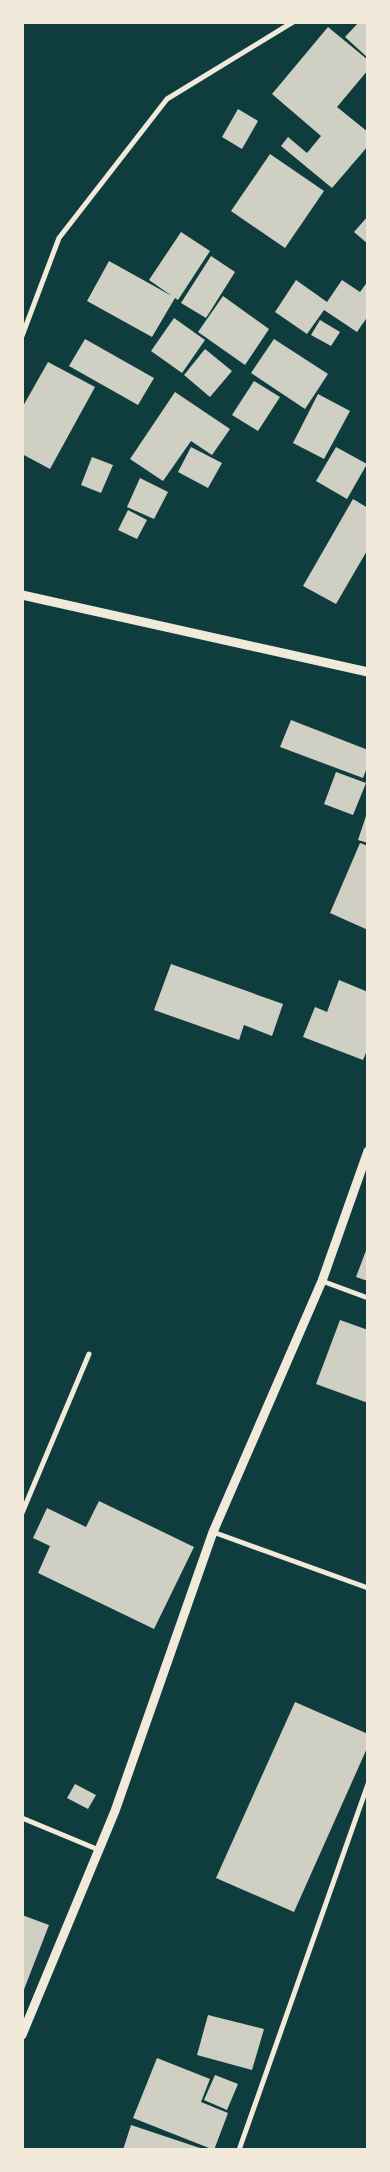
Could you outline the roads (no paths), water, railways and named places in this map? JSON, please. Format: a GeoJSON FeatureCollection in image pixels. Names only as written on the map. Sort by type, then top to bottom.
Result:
{"type":"FeatureCollection","features":[{"type":"Feature","properties":{"kind":"street"},"geometry":{"type":"LineString","coordinates":[[22,336],[59,238],[167,99],[293,22]]}},
{"type":"Feature","properties":{"kind":"street"},"geometry":{"type":"LineString","coordinates":[[22,595],[368,672]]}},
{"type":"Feature","properties":{"kind":"street"},"geometry":{"type":"LineString","coordinates":[[22,2035],[114,1812],[213,1532],[322,1281],[368,1151]]}},
{"type":"Feature","properties":{"kind":"street"},"geometry":{"type":"LineString","coordinates":[[322,1281],[368,1298]]}},
{"type":"Feature","properties":{"kind":"street"},"geometry":{"type":"LineString","coordinates":[[22,1512],[89,1354]]}},
{"type":"Feature","properties":{"kind":"street"},"geometry":{"type":"LineString","coordinates":[[213,1532],[368,1588]]}},
{"type":"Feature","properties":{"kind":"street"},"geometry":{"type":"LineString","coordinates":[[239,2150],[368,1784]]}},
{"type":"Feature","properties":{"kind":"street"},"geometry":{"type":"LineString","coordinates":[[22,1818],[98,1850]]}}]}
